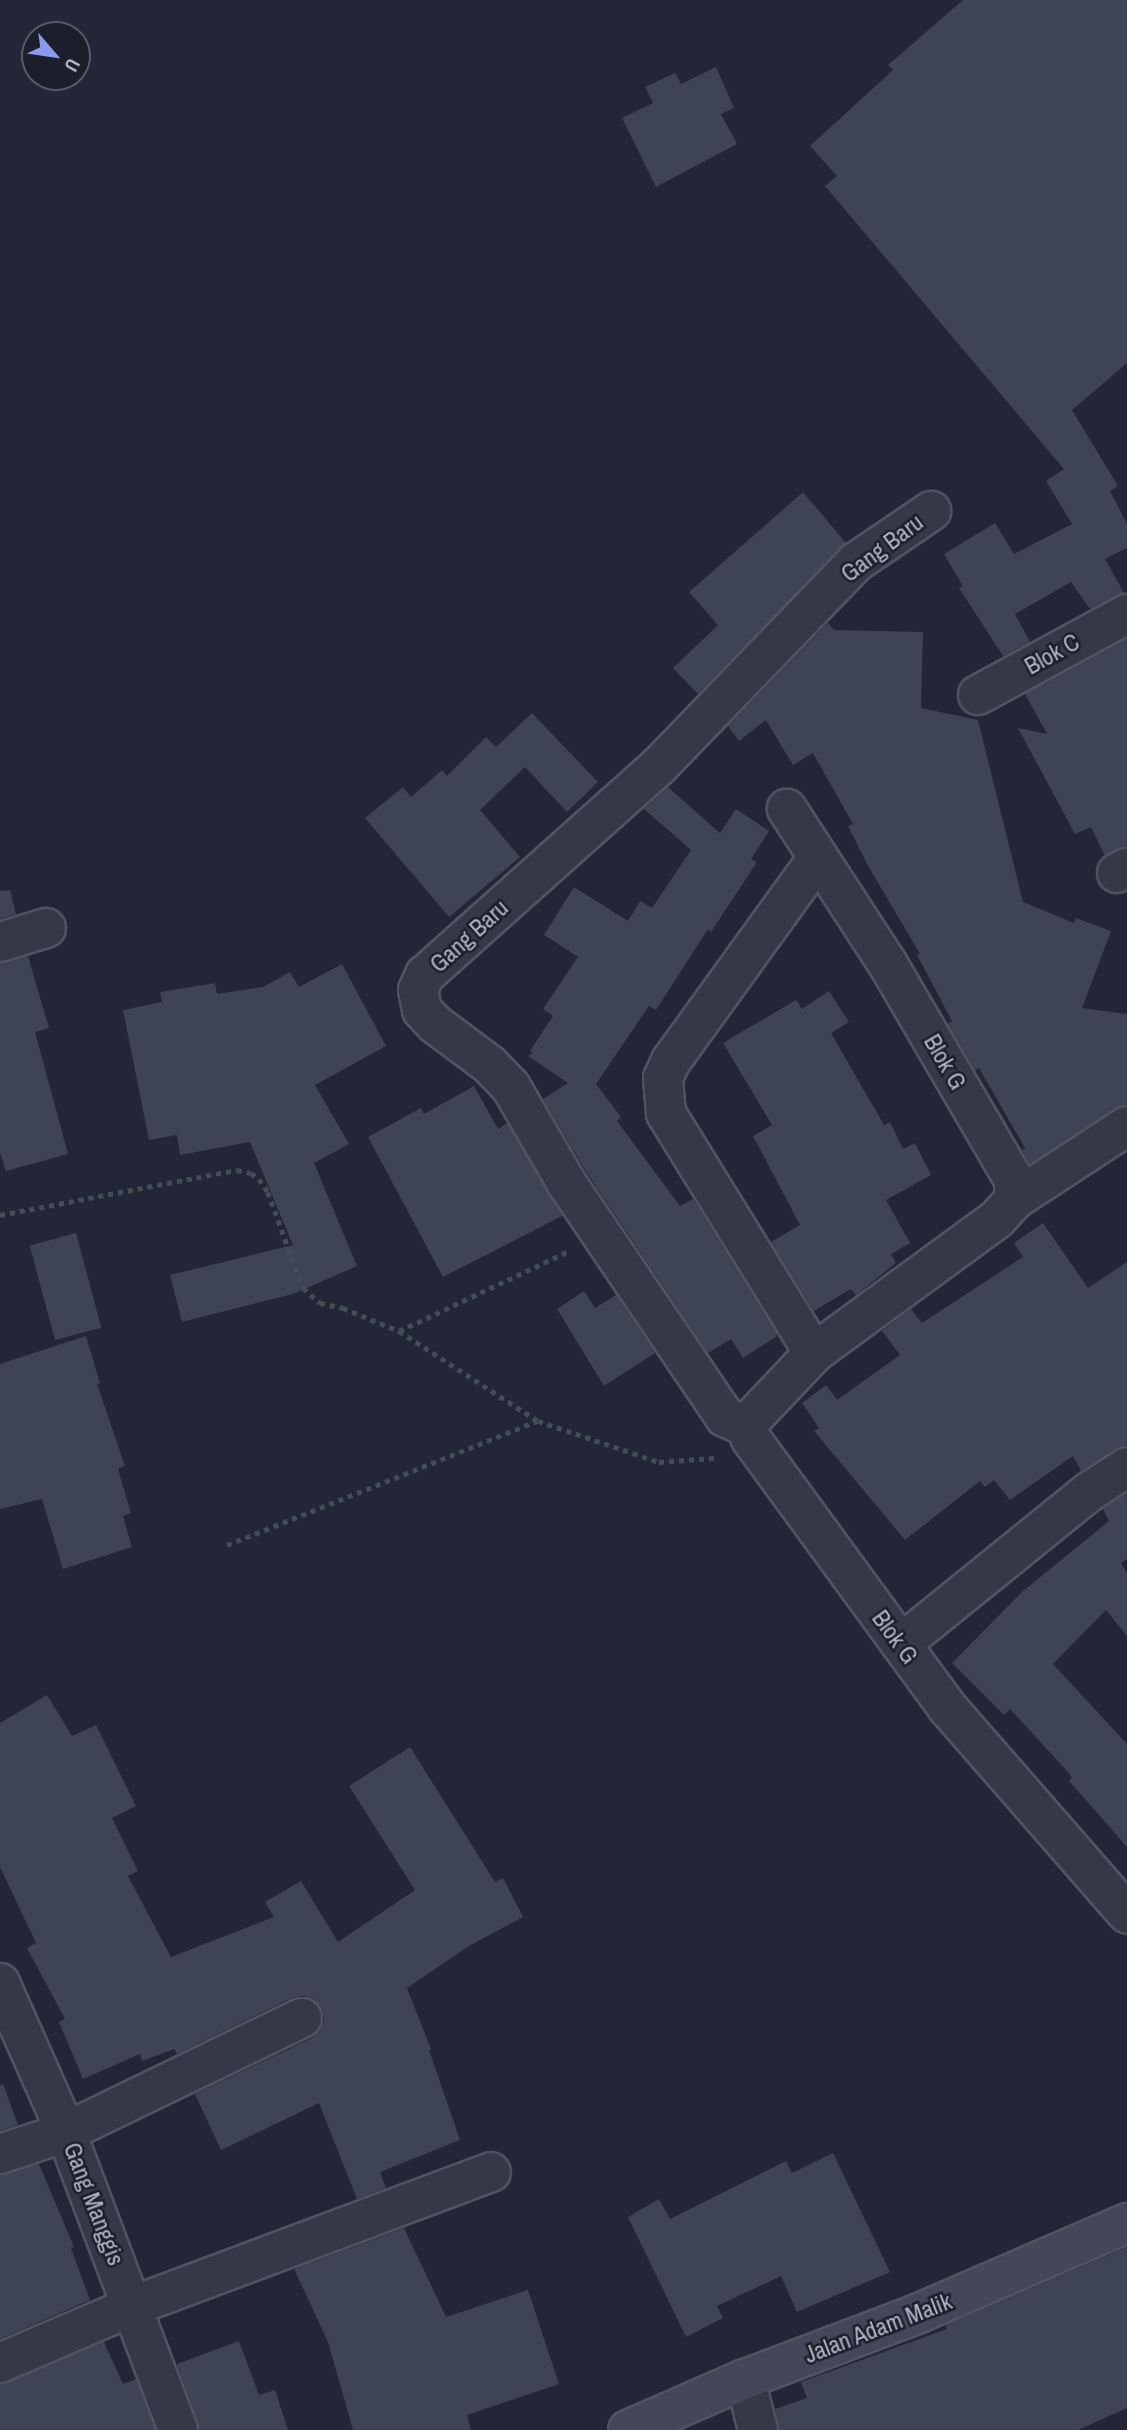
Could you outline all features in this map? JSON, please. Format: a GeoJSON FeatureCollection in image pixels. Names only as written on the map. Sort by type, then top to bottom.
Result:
{"type":"FeatureCollection","features":[{"type":"Feature","properties":{"kind":"street","name":"Gang Baru"},"geometry":{"type":"LineString","coordinates":[[748,1433],[725,1417],[602,1235],[511,1087],[490,1065],[435,1024],[422,1010],[418,997],[425,975],[659,766],[856,562],[932,511]]}},
{"type":"Feature","properties":{"kind":"street","name":"Blok C"},"geometry":{"type":"LineString","coordinates":[[978,695],[1127,614]]}},
{"type":"Feature","properties":{"kind":"street","name":"Blok G"},"geometry":{"type":"LineString","coordinates":[[787,809],[887,964],[1014,1180],[1014,1200]]}},
{"type":"Feature","properties":{"kind":"street"},"geometry":{"type":"LineString","coordinates":[[814,1353],[666,1112],[663,1078],[671,1061],[818,858]]}},
{"type":"Feature","properties":{"kind":"street"},"geometry":{"type":"LineString","coordinates":[[0,942],[46,928]]}},
{"type":"Feature","properties":{"kind":"street"},"geometry":{"type":"LineString","coordinates":[[748,1433],[814,1353],[997,1219],[1014,1200],[1127,1126]]}},
{"type":"Feature","properties":{"kind":"street","name":"Blok G"},"geometry":{"type":"LineString","coordinates":[[748,1433],[947,1707],[1127,1913]]}},
{"type":"Feature","properties":{"kind":"street"},"geometry":{"type":"LineString","coordinates":[[901,1644],[1088,1492],[1127,1467]]}},
{"type":"Feature","properties":{"kind":"street","name":"Gang Manggis"},"geometry":{"type":"LineString","coordinates":[[0,1983],[66,2132],[178,2430]]}},
{"type":"Feature","properties":{"kind":"street"},"geometry":{"type":"LineString","coordinates":[[0,2154],[66,2132],[302,2018]]}},
{"type":"Feature","properties":{"kind":"street"},"geometry":{"type":"LineString","coordinates":[[0,2363],[133,2306],[491,2172]]}},
{"type":"Feature","properties":{"kind":"street","name":"Jalan Adam Malik"},"geometry":{"type":"LineString","coordinates":[[628,2430],[745,2379],[917,2314],[1127,2223]]}},
{"type":"Feature","properties":{"kind":"street"},"geometry":{"type":"LineString","coordinates":[[745,2379],[758,2430]]}},
{"type":"Feature","properties":{"kind":"path"},"geometry":{"type":"LineString","coordinates":[[0,1215],[237,1170],[251,1173],[268,1192],[303,1288],[320,1303],[343,1308],[399,1331],[538,1421],[659,1462],[717,1458],[748,1433]]}},
{"type":"Feature","properties":{"kind":"path"},"geometry":{"type":"LineString","coordinates":[[399,1331],[602,1235]]}},
{"type":"Feature","properties":{"kind":"path"},"geometry":{"type":"LineString","coordinates":[[227,1545],[538,1421]]}},
{"type":"Feature","properties":{"kind":"building"},"geometry":{"type":"Polygon","coordinates":[[[963,0],[1127,0],[1127,363],[1072,410],[1118,486],[1110,491],[1127,524],[1127,548],[1105,559],[1124,593],[1090,609],[1071,582],[1015,614],[1030,642],[1003,656],[959,588],[963,586],[944,554],[995,523],[1014,554],[1072,524],[1046,481],[1064,469],[825,186],[837,176],[810,146],[893,70],[888,65],[963,0]]]}},
{"type":"Feature","properties":{"kind":"building"},"geometry":{"type":"Polygon","coordinates":[[[716,67],[734,108],[721,114],[737,144],[656,187],[622,118],[653,103],[645,87],[675,73],[681,84],[716,67]]]}},
{"type":"Feature","properties":{"kind":"building"},"geometry":{"type":"Polygon","coordinates":[[[803,492],[846,543],[698,694],[673,668],[718,625],[689,592],[803,492]]]}},
{"type":"Feature","properties":{"kind":"building"},"geometry":{"type":"Polygon","coordinates":[[[828,623],[834,630],[923,632],[921,708],[978,720],[1023,902],[1074,923],[1076,918],[1111,931],[1082,1008],[1127,1014],[1127,1104],[1115,1108],[1030,1164],[1022,1150],[1025,1148],[979,1068],[975,1070],[948,1024],[952,1021],[917,955],[920,954],[867,864],[848,826],[853,824],[813,753],[793,765],[766,720],[739,741],[728,726],[828,623]]]}},
{"type":"Feature","properties":{"kind":"building"},"geometry":{"type":"Polygon","coordinates":[[[1127,639],[1127,846],[1105,856],[1091,827],[1075,834],[1018,728],[1047,734],[1025,694],[1127,639]]]}},
{"type":"Feature","properties":{"kind":"building"},"geometry":{"type":"Polygon","coordinates":[[[532,713],[598,782],[567,812],[525,767],[480,810],[520,857],[449,917],[365,818],[403,787],[411,797],[442,770],[447,776],[486,737],[496,747],[532,713]]]}},
{"type":"Feature","properties":{"kind":"building"},"geometry":{"type":"Polygon","coordinates":[[[668,787],[720,833],[736,809],[769,831],[751,859],[757,862],[711,932],[708,929],[656,1010],[649,1006],[596,1084],[621,1117],[617,1121],[680,1206],[693,1199],[776,1333],[777,1336],[743,1358],[731,1339],[708,1353],[585,1170],[543,1099],[568,1083],[528,1056],[533,1053],[530,1051],[553,1016],[543,1009],[578,957],[544,935],[574,887],[628,921],[640,901],[652,908],[691,850],[644,809],[668,787]]]}},
{"type":"Feature","properties":{"kind":"building"},"geometry":{"type":"Polygon","coordinates":[[[10,890],[16,914],[0,919],[0,891],[10,890]]]}},
{"type":"Feature","properties":{"kind":"building"},"geometry":{"type":"Polygon","coordinates":[[[28,956],[49,1028],[35,1032],[68,1154],[6,1171],[0,1153],[0,963],[28,956]]]}},
{"type":"Feature","properties":{"kind":"building"},"geometry":{"type":"Polygon","coordinates":[[[342,964],[386,1046],[315,1085],[349,1144],[314,1163],[357,1266],[293,1294],[182,1322],[170,1275],[293,1245],[250,1142],[180,1155],[177,1135],[149,1140],[123,1010],[162,1002],[160,992],[215,983],[217,994],[263,987],[290,972],[299,987],[342,964]]]}},
{"type":"Feature","properties":{"kind":"building"},"geometry":{"type":"Polygon","coordinates":[[[829,991],[849,1022],[831,1033],[884,1125],[890,1122],[903,1149],[915,1143],[931,1175],[886,1200],[910,1243],[891,1254],[896,1263],[856,1295],[851,1289],[814,1311],[771,1242],[800,1225],[753,1136],[772,1125],[723,1043],[796,1000],[802,1009],[829,991]]]}},
{"type":"Feature","properties":{"kind":"building"},"geometry":{"type":"Polygon","coordinates":[[[474,1086],[498,1129],[507,1123],[562,1216],[443,1277],[368,1137],[421,1108],[424,1114],[474,1086]]]}},
{"type":"Feature","properties":{"kind":"building"},"geometry":{"type":"Polygon","coordinates":[[[1043,1223],[1088,1288],[1127,1262],[1127,1445],[1115,1449],[1081,1471],[1073,1456],[1010,1500],[994,1480],[985,1487],[980,1481],[905,1540],[814,1431],[819,1428],[802,1403],[826,1385],[837,1400],[900,1355],[882,1331],[911,1309],[922,1323],[1023,1257],[1014,1243],[1043,1223]]]}},
{"type":"Feature","properties":{"kind":"building"},"geometry":{"type":"Polygon","coordinates":[[[76,1233],[101,1328],[55,1340],[30,1245],[76,1233]]]}},
{"type":"Feature","properties":{"kind":"building"},"geometry":{"type":"Polygon","coordinates":[[[584,1291],[595,1308],[616,1295],[655,1353],[604,1386],[557,1309],[584,1291]]]}},
{"type":"Feature","properties":{"kind":"building"},"geometry":{"type":"Polygon","coordinates":[[[86,1336],[100,1383],[97,1384],[125,1466],[118,1469],[131,1513],[123,1516],[132,1547],[63,1569],[42,1499],[0,1509],[0,1364],[86,1336]]]}},
{"type":"Feature","properties":{"kind":"building"},"geometry":{"type":"Polygon","coordinates":[[[1127,1493],[1127,1559],[1121,1563],[1127,1573],[1127,1636],[1106,1610],[1053,1664],[1127,1744],[1127,1847],[1069,1781],[1072,1778],[1068,1772],[1010,1709],[1004,1715],[952,1663],[1022,1592],[1109,1521],[1103,1509],[1127,1493]]]}},
{"type":"Feature","properties":{"kind":"building"},"geometry":{"type":"Polygon","coordinates":[[[47,1695],[72,1736],[96,1725],[136,1806],[112,1818],[138,1871],[128,1876],[171,1957],[274,1917],[265,1902],[301,1881],[338,1942],[415,1890],[349,1786],[410,1747],[495,1882],[503,1878],[523,1917],[469,1946],[407,1988],[431,2049],[429,2050],[460,2140],[380,2172],[386,2188],[357,2199],[319,2103],[221,2150],[195,2094],[312,2038],[320,2031],[324,2020],[322,2009],[315,2000],[304,1996],[292,1998],[177,2054],[174,2049],[142,2061],[140,2054],[83,2079],[59,2022],[65,2019],[27,1948],[36,1943],[0,1867],[0,1723],[47,1695]]]}},
{"type":"Feature","properties":{"kind":"building"},"geometry":{"type":"Polygon","coordinates":[[[3,2084],[18,2125],[0,2131],[0,2085],[3,2084]]]}},
{"type":"Feature","properties":{"kind":"building"},"geometry":{"type":"Polygon","coordinates":[[[833,2153],[890,2272],[797,2312],[781,2276],[717,2306],[723,2318],[686,2337],[628,2217],[659,2199],[670,2219],[786,2161],[792,2173],[833,2153]]]}},
{"type":"Feature","properties":{"kind":"building"},"geometry":{"type":"Polygon","coordinates":[[[39,2164],[74,2247],[71,2248],[90,2300],[0,2339],[0,2175],[39,2164]]]}},
{"type":"Feature","properties":{"kind":"building"},"geometry":{"type":"Polygon","coordinates":[[[404,2228],[446,2317],[528,2290],[559,2384],[467,2415],[471,2430],[353,2430],[328,2342],[294,2269],[404,2228]]]}},
{"type":"Feature","properties":{"kind":"building"},"geometry":{"type":"Polygon","coordinates":[[[1127,2247],[1127,2408],[1078,2430],[779,2430],[775,2409],[807,2398],[801,2382],[947,2329],[946,2325],[1127,2247]]]}},
{"type":"Feature","properties":{"kind":"building"},"geometry":{"type":"Polygon","coordinates":[[[239,2341],[259,2395],[275,2390],[288,2430],[199,2430],[177,2364],[239,2341]]]}},
{"type":"Feature","properties":{"kind":"building"},"geometry":{"type":"Polygon","coordinates":[[[104,2342],[123,2384],[136,2379],[155,2430],[0,2430],[0,2384],[104,2342]]]}}]}
